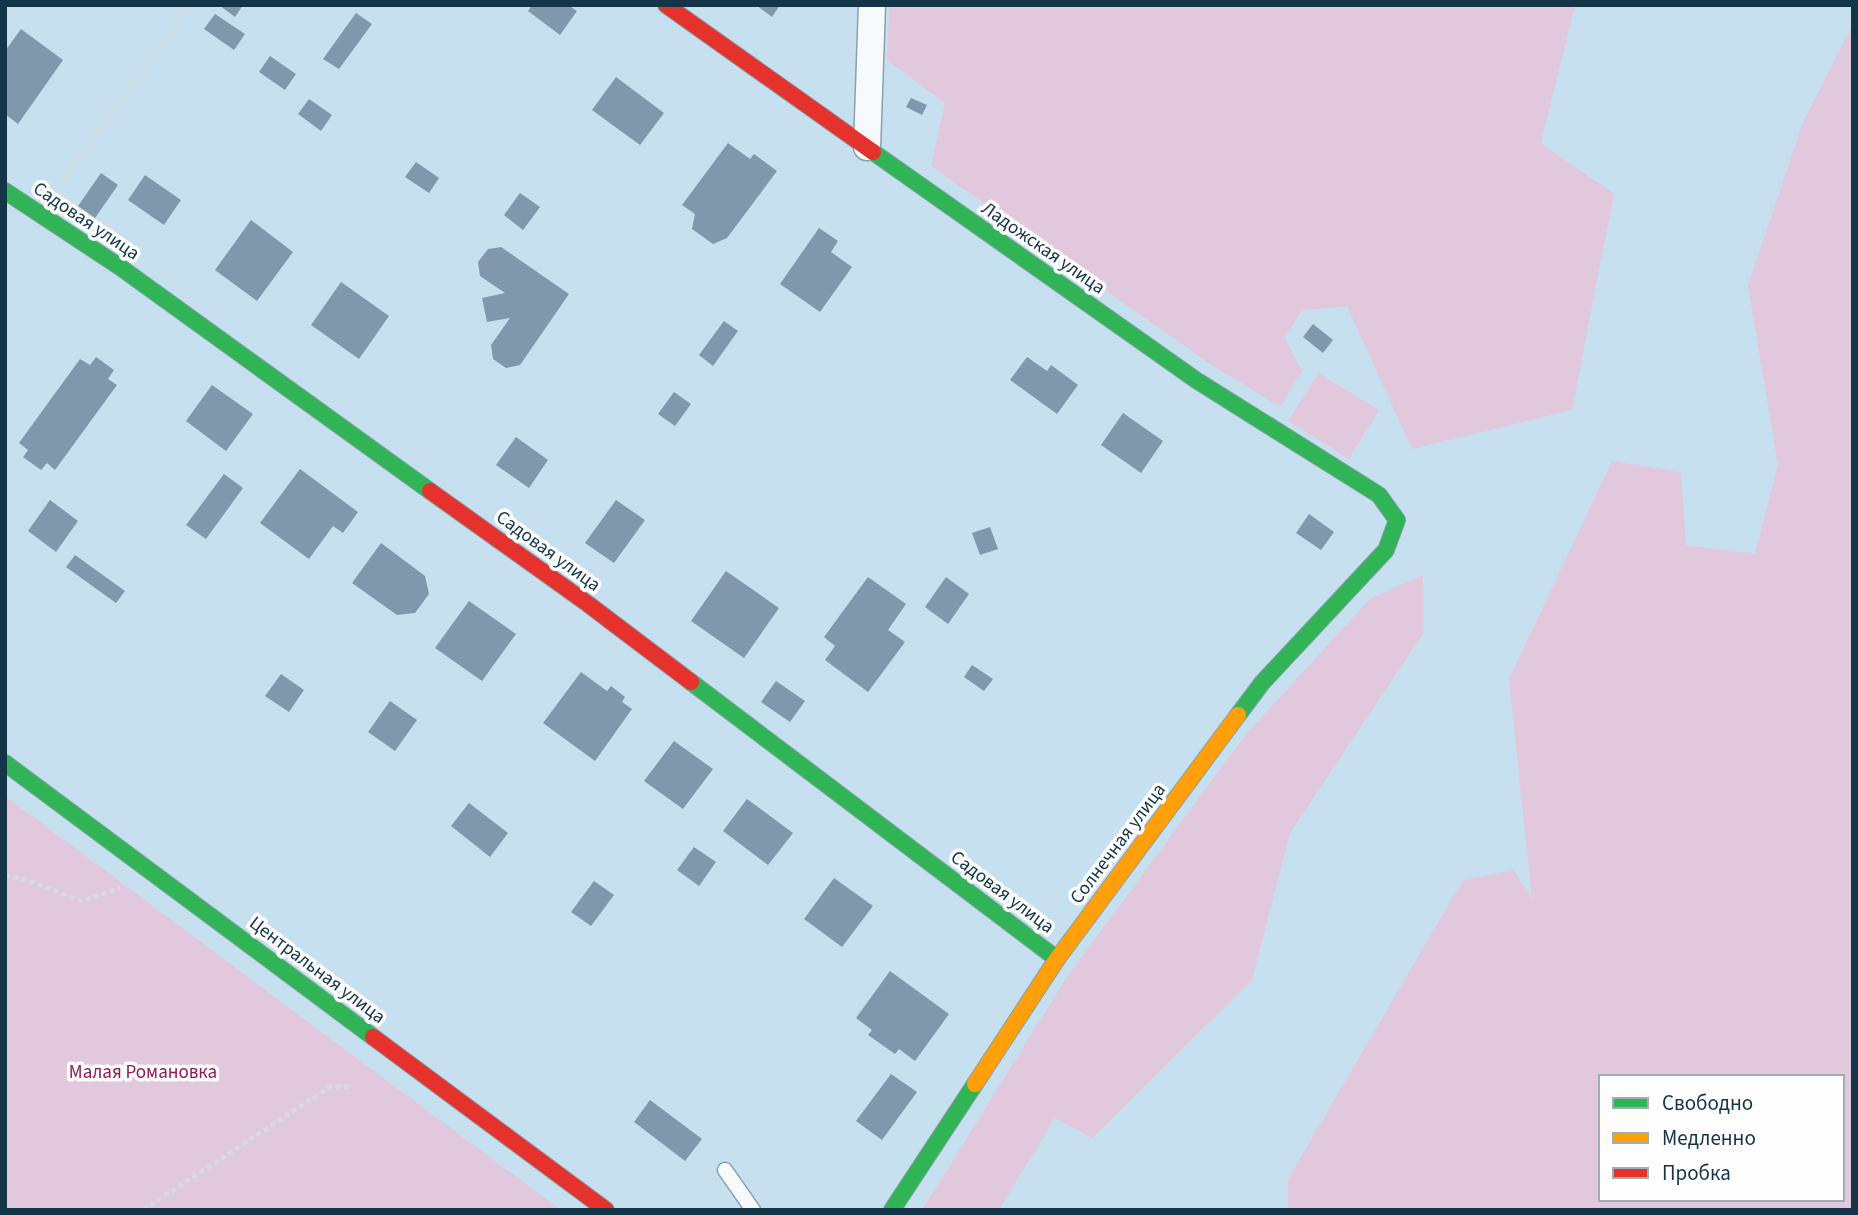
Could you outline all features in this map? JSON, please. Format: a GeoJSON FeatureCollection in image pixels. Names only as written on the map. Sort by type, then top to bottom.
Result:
{"type":"FeatureCollection","features":[{"type":"Feature","properties":{"kind":"street","name":"Ладожская улица"},"geometry":{"type":"LineString","coordinates":[[666,5],[1196,380],[1379,495],[1397,520]]}},
{"type":"Feature","properties":{"kind":"street"},"geometry":{"type":"LineString","coordinates":[[867,147],[872,5]]}},
{"type":"Feature","properties":{"kind":"street","name":"Садовая улица"},"geometry":{"type":"LineString","coordinates":[[5,191],[120,267],[588,604],[1057,959]]}},
{"type":"Feature","properties":{"kind":"street","name":"Солнечная улица"},"geometry":{"type":"LineString","coordinates":[[892,1210],[1057,959],[1262,683],[1385,550],[1397,520]]}},
{"type":"Feature","properties":{"kind":"street","name":"Центральная улица"},"geometry":{"type":"LineString","coordinates":[[5,762],[606,1210]]}},
{"type":"Feature","properties":{"kind":"lane"},"geometry":{"type":"LineString","coordinates":[[726,1170],[752,1210]]}},
{"type":"Feature","properties":{"kind":"path"},"geometry":{"type":"LineString","coordinates":[[39,214],[190,5]]}},
{"type":"Feature","properties":{"kind":"path"},"geometry":{"type":"LineString","coordinates":[[5,876],[24,879],[82,901],[157,875]]}},
{"type":"Feature","properties":{"kind":"path"},"geometry":{"type":"LineString","coordinates":[[144,1210],[330,1087],[352,1087]]}},
{"type":"Feature","properties":{"kind":"green space"},"geometry":{"type":"Polygon","coordinates":[[[889,5],[1575,5],[1541,143],[1614,194],[1572,410],[1412,449],[1347,306],[1301,311],[1285,338],[1302,371],[1280,407],[1207,362],[931,166],[945,103],[887,60],[889,5]]]}},
{"type":"Feature","properties":{"kind":"green space"},"geometry":{"type":"Polygon","coordinates":[[[1853,25],[1853,1210],[1288,1210],[1288,1179],[1463,880],[1513,870],[1532,899],[1509,679],[1612,461],[1681,472],[1686,545],[1755,554],[1778,465],[1748,286],[1803,122],[1853,25]]]}},
{"type":"Feature","properties":{"kind":"green space"},"geometry":{"type":"Polygon","coordinates":[[[1318,373],[1379,410],[1349,459],[1288,421],[1318,373]]]}},
{"type":"Feature","properties":{"kind":"green space"},"geometry":{"type":"Polygon","coordinates":[[[1423,575],[1423,634],[1290,833],[1252,980],[1092,1138],[1055,1118],[999,1210],[922,1210],[1067,977],[1246,734],[1371,598],[1423,575]]]}},
{"type":"Feature","properties":{"kind":"green space","name":"Малая Романовка"},"geometry":{"type":"Polygon","coordinates":[[[5,796],[554,1205],[560,1210],[5,1210],[5,796]]]}},
{"type":"Feature","properties":{"kind":"building"},"geometry":{"type":"Polygon","coordinates":[[[219,5],[243,5],[235,17],[219,5]]]}},
{"type":"Feature","properties":{"kind":"building"},"geometry":{"type":"Polygon","coordinates":[[[532,5],[568,5],[577,11],[560,35],[528,11],[532,5]]]}},
{"type":"Feature","properties":{"kind":"building"},"geometry":{"type":"Polygon","coordinates":[[[756,5],[780,5],[772,17],[756,5]]]}},
{"type":"Feature","properties":{"kind":"building"},"geometry":{"type":"Polygon","coordinates":[[[356,13],[372,24],[339,69],[323,59],[356,13]]]}},
{"type":"Feature","properties":{"kind":"building"},"geometry":{"type":"Polygon","coordinates":[[[215,14],[245,34],[234,50],[204,29],[215,14]]]}},
{"type":"Feature","properties":{"kind":"building"},"geometry":{"type":"Polygon","coordinates":[[[21,29],[63,60],[18,124],[5,114],[5,51],[21,29]]]}},
{"type":"Feature","properties":{"kind":"building"},"geometry":{"type":"Polygon","coordinates":[[[270,56],[296,74],[285,90],[259,72],[270,56]]]}},
{"type":"Feature","properties":{"kind":"building"},"geometry":{"type":"Polygon","coordinates":[[[616,77],[664,113],[640,145],[592,110],[616,77]]]}},
{"type":"Feature","properties":{"kind":"building"},"geometry":{"type":"Polygon","coordinates":[[[911,98],[927,105],[922,115],[906,107],[911,98]]]}},
{"type":"Feature","properties":{"kind":"building"},"geometry":{"type":"Polygon","coordinates":[[[309,99],[332,115],[321,131],[298,114],[309,99]]]}},
{"type":"Feature","properties":{"kind":"building"},"geometry":{"type":"Polygon","coordinates":[[[728,143],[750,159],[754,154],[777,171],[727,238],[713,244],[692,229],[695,214],[682,205],[728,143]]]}},
{"type":"Feature","properties":{"kind":"building"},"geometry":{"type":"Polygon","coordinates":[[[416,162],[439,178],[429,193],[405,177],[416,162]]]}},
{"type":"Feature","properties":{"kind":"building"},"geometry":{"type":"Polygon","coordinates":[[[101,173],[118,185],[95,218],[78,206],[101,173]]]}},
{"type":"Feature","properties":{"kind":"building"},"geometry":{"type":"Polygon","coordinates":[[[145,175],[181,200],[164,225],[128,200],[145,175]]]}},
{"type":"Feature","properties":{"kind":"building"},"geometry":{"type":"Polygon","coordinates":[[[520,193],[540,207],[523,230],[504,215],[520,193]]]}},
{"type":"Feature","properties":{"kind":"building"},"geometry":{"type":"Polygon","coordinates":[[[251,220],[293,252],[257,301],[215,270],[251,220]]]}},
{"type":"Feature","properties":{"kind":"building"},"geometry":{"type":"Polygon","coordinates":[[[819,228],[838,241],[831,252],[852,267],[820,312],[780,284],[819,228]]]}},
{"type":"Feature","properties":{"kind":"building"},"geometry":{"type":"Polygon","coordinates":[[[501,247],[569,294],[520,365],[506,368],[493,359],[491,345],[510,318],[487,322],[482,298],[505,293],[480,276],[478,262],[488,249],[501,247]]]}},
{"type":"Feature","properties":{"kind":"building"},"geometry":{"type":"Polygon","coordinates":[[[341,282],[389,316],[359,359],[311,325],[341,282]]]}},
{"type":"Feature","properties":{"kind":"building"},"geometry":{"type":"Polygon","coordinates":[[[724,321],[738,331],[713,366],[699,355],[724,321]]]}},
{"type":"Feature","properties":{"kind":"building"},"geometry":{"type":"Polygon","coordinates":[[[1313,324],[1333,340],[1323,353],[1303,337],[1313,324]]]}},
{"type":"Feature","properties":{"kind":"building"},"geometry":{"type":"Polygon","coordinates":[[[96,357],[114,370],[108,379],[117,385],[55,470],[47,463],[41,470],[23,457],[28,450],[19,443],[80,359],[90,365],[96,357]]]}},
{"type":"Feature","properties":{"kind":"building"},"geometry":{"type":"Polygon","coordinates":[[[1027,357],[1047,371],[1051,365],[1078,385],[1057,414],[1010,380],[1027,357]]]}},
{"type":"Feature","properties":{"kind":"building"},"geometry":{"type":"Polygon","coordinates":[[[212,385],[253,414],[226,451],[186,421],[212,385]]]}},
{"type":"Feature","properties":{"kind":"building"},"geometry":{"type":"Polygon","coordinates":[[[674,392],[691,404],[675,426],[658,414],[674,392]]]}},
{"type":"Feature","properties":{"kind":"building"},"geometry":{"type":"Polygon","coordinates":[[[1123,413],[1163,441],[1141,473],[1101,445],[1123,413]]]}},
{"type":"Feature","properties":{"kind":"building"},"geometry":{"type":"Polygon","coordinates":[[[516,437],[548,460],[529,488],[496,465],[516,437]]]}},
{"type":"Feature","properties":{"kind":"building"},"geometry":{"type":"Polygon","coordinates":[[[300,469],[358,512],[343,533],[333,526],[309,559],[260,523],[300,469]]]}},
{"type":"Feature","properties":{"kind":"building"},"geometry":{"type":"Polygon","coordinates":[[[224,474],[243,488],[206,539],[186,525],[224,474]]]}},
{"type":"Feature","properties":{"kind":"building"},"geometry":{"type":"Polygon","coordinates":[[[50,500],[78,521],[56,552],[28,531],[50,500]]]}},
{"type":"Feature","properties":{"kind":"building"},"geometry":{"type":"Polygon","coordinates":[[[616,500],[645,520],[614,563],[585,543],[616,500]]]}},
{"type":"Feature","properties":{"kind":"building"},"geometry":{"type":"Polygon","coordinates":[[[1309,514],[1334,532],[1321,550],[1296,533],[1309,514]]]}},
{"type":"Feature","properties":{"kind":"building"},"geometry":{"type":"Polygon","coordinates":[[[990,527],[998,549],[980,555],[972,533],[990,527]]]}},
{"type":"Feature","properties":{"kind":"building"},"geometry":{"type":"Polygon","coordinates":[[[381,543],[425,576],[429,594],[415,613],[397,615],[352,583],[381,543]]]}},
{"type":"Feature","properties":{"kind":"building"},"geometry":{"type":"Polygon","coordinates":[[[75,555],[125,591],[116,603],[66,567],[75,555]]]}},
{"type":"Feature","properties":{"kind":"building"},"geometry":{"type":"Polygon","coordinates":[[[726,571],[779,608],[744,658],[691,621],[726,571]]]}},
{"type":"Feature","properties":{"kind":"building"},"geometry":{"type":"Polygon","coordinates":[[[868,577],[906,604],[888,630],[905,642],[868,692],[825,660],[835,646],[824,637],[868,577]]]}},
{"type":"Feature","properties":{"kind":"building"},"geometry":{"type":"Polygon","coordinates":[[[946,577],[969,594],[948,624],[925,607],[946,577]]]}},
{"type":"Feature","properties":{"kind":"building"},"geometry":{"type":"Polygon","coordinates":[[[469,601],[516,634],[482,681],[435,648],[469,601]]]}},
{"type":"Feature","properties":{"kind":"building"},"geometry":{"type":"Polygon","coordinates":[[[972,665],[993,679],[984,691],[964,677],[972,665]]]}},
{"type":"Feature","properties":{"kind":"building"},"geometry":{"type":"Polygon","coordinates":[[[581,672],[607,691],[611,686],[625,697],[622,702],[632,709],[595,761],[543,723],[581,672]]]}},
{"type":"Feature","properties":{"kind":"building"},"geometry":{"type":"Polygon","coordinates":[[[281,674],[304,690],[289,712],[265,696],[281,674]]]}},
{"type":"Feature","properties":{"kind":"building"},"geometry":{"type":"Polygon","coordinates":[[[776,681],[805,701],[790,722],[761,702],[776,681]]]}},
{"type":"Feature","properties":{"kind":"building"},"geometry":{"type":"Polygon","coordinates":[[[390,701],[417,720],[395,751],[368,732],[390,701]]]}},
{"type":"Feature","properties":{"kind":"building"},"geometry":{"type":"Polygon","coordinates":[[[674,741],[713,769],[683,809],[644,781],[674,741]]]}},
{"type":"Feature","properties":{"kind":"building"},"geometry":{"type":"Polygon","coordinates":[[[747,799],[793,833],[768,865],[723,831],[747,799]]]}},
{"type":"Feature","properties":{"kind":"building"},"geometry":{"type":"Polygon","coordinates":[[[469,803],[508,833],[490,857],[451,826],[469,803]]]}},
{"type":"Feature","properties":{"kind":"building"},"geometry":{"type":"Polygon","coordinates":[[[694,847],[716,862],[699,886],[677,870],[694,847]]]}},
{"type":"Feature","properties":{"kind":"building"},"geometry":{"type":"Polygon","coordinates":[[[834,878],[873,906],[842,947],[804,919],[834,878]]]}},
{"type":"Feature","properties":{"kind":"building"},"geometry":{"type":"Polygon","coordinates":[[[594,881],[614,895],[591,926],[571,912],[594,881]]]}},
{"type":"Feature","properties":{"kind":"building"},"geometry":{"type":"Polygon","coordinates":[[[890,971],[949,1014],[915,1061],[899,1049],[895,1054],[868,1035],[872,1030],[856,1018],[890,971]]]}},
{"type":"Feature","properties":{"kind":"building"},"geometry":{"type":"Polygon","coordinates":[[[891,1074],[917,1092],[882,1140],[856,1121],[891,1074]]]}},
{"type":"Feature","properties":{"kind":"building"},"geometry":{"type":"Polygon","coordinates":[[[650,1100],[702,1139],[685,1161],[634,1122],[650,1100]]]}},
{"type":"Feature","properties":{"kind":"traffic: fast"},"geometry":{"type":"LineString","coordinates":[[873,152],[1196,380],[1379,495],[1397,520],[1386,550],[1262,683],[1238,715]]}},
{"type":"Feature","properties":{"kind":"traffic: fast"},"geometry":{"type":"LineString","coordinates":[[5,191],[120,267],[430,491]]}},
{"type":"Feature","properties":{"kind":"traffic: fast"},"geometry":{"type":"LineString","coordinates":[[691,682],[1057,959]]}},
{"type":"Feature","properties":{"kind":"traffic: fast"},"geometry":{"type":"LineString","coordinates":[[5,763],[373,1037]]}},
{"type":"Feature","properties":{"kind":"traffic: fast"},"geometry":{"type":"LineString","coordinates":[[892,1210],[975,1084]]}},
{"type":"Feature","properties":{"kind":"traffic: slow"},"geometry":{"type":"LineString","coordinates":[[975,1084],[1057,959],[1238,715]]}},
{"type":"Feature","properties":{"kind":"traffic: jam"},"geometry":{"type":"LineString","coordinates":[[666,5],[873,152]]}},
{"type":"Feature","properties":{"kind":"traffic: jam"},"geometry":{"type":"LineString","coordinates":[[430,491],[588,604],[691,682]]}},
{"type":"Feature","properties":{"kind":"traffic: jam"},"geometry":{"type":"LineString","coordinates":[[373,1037],[606,1210]]}}]}
